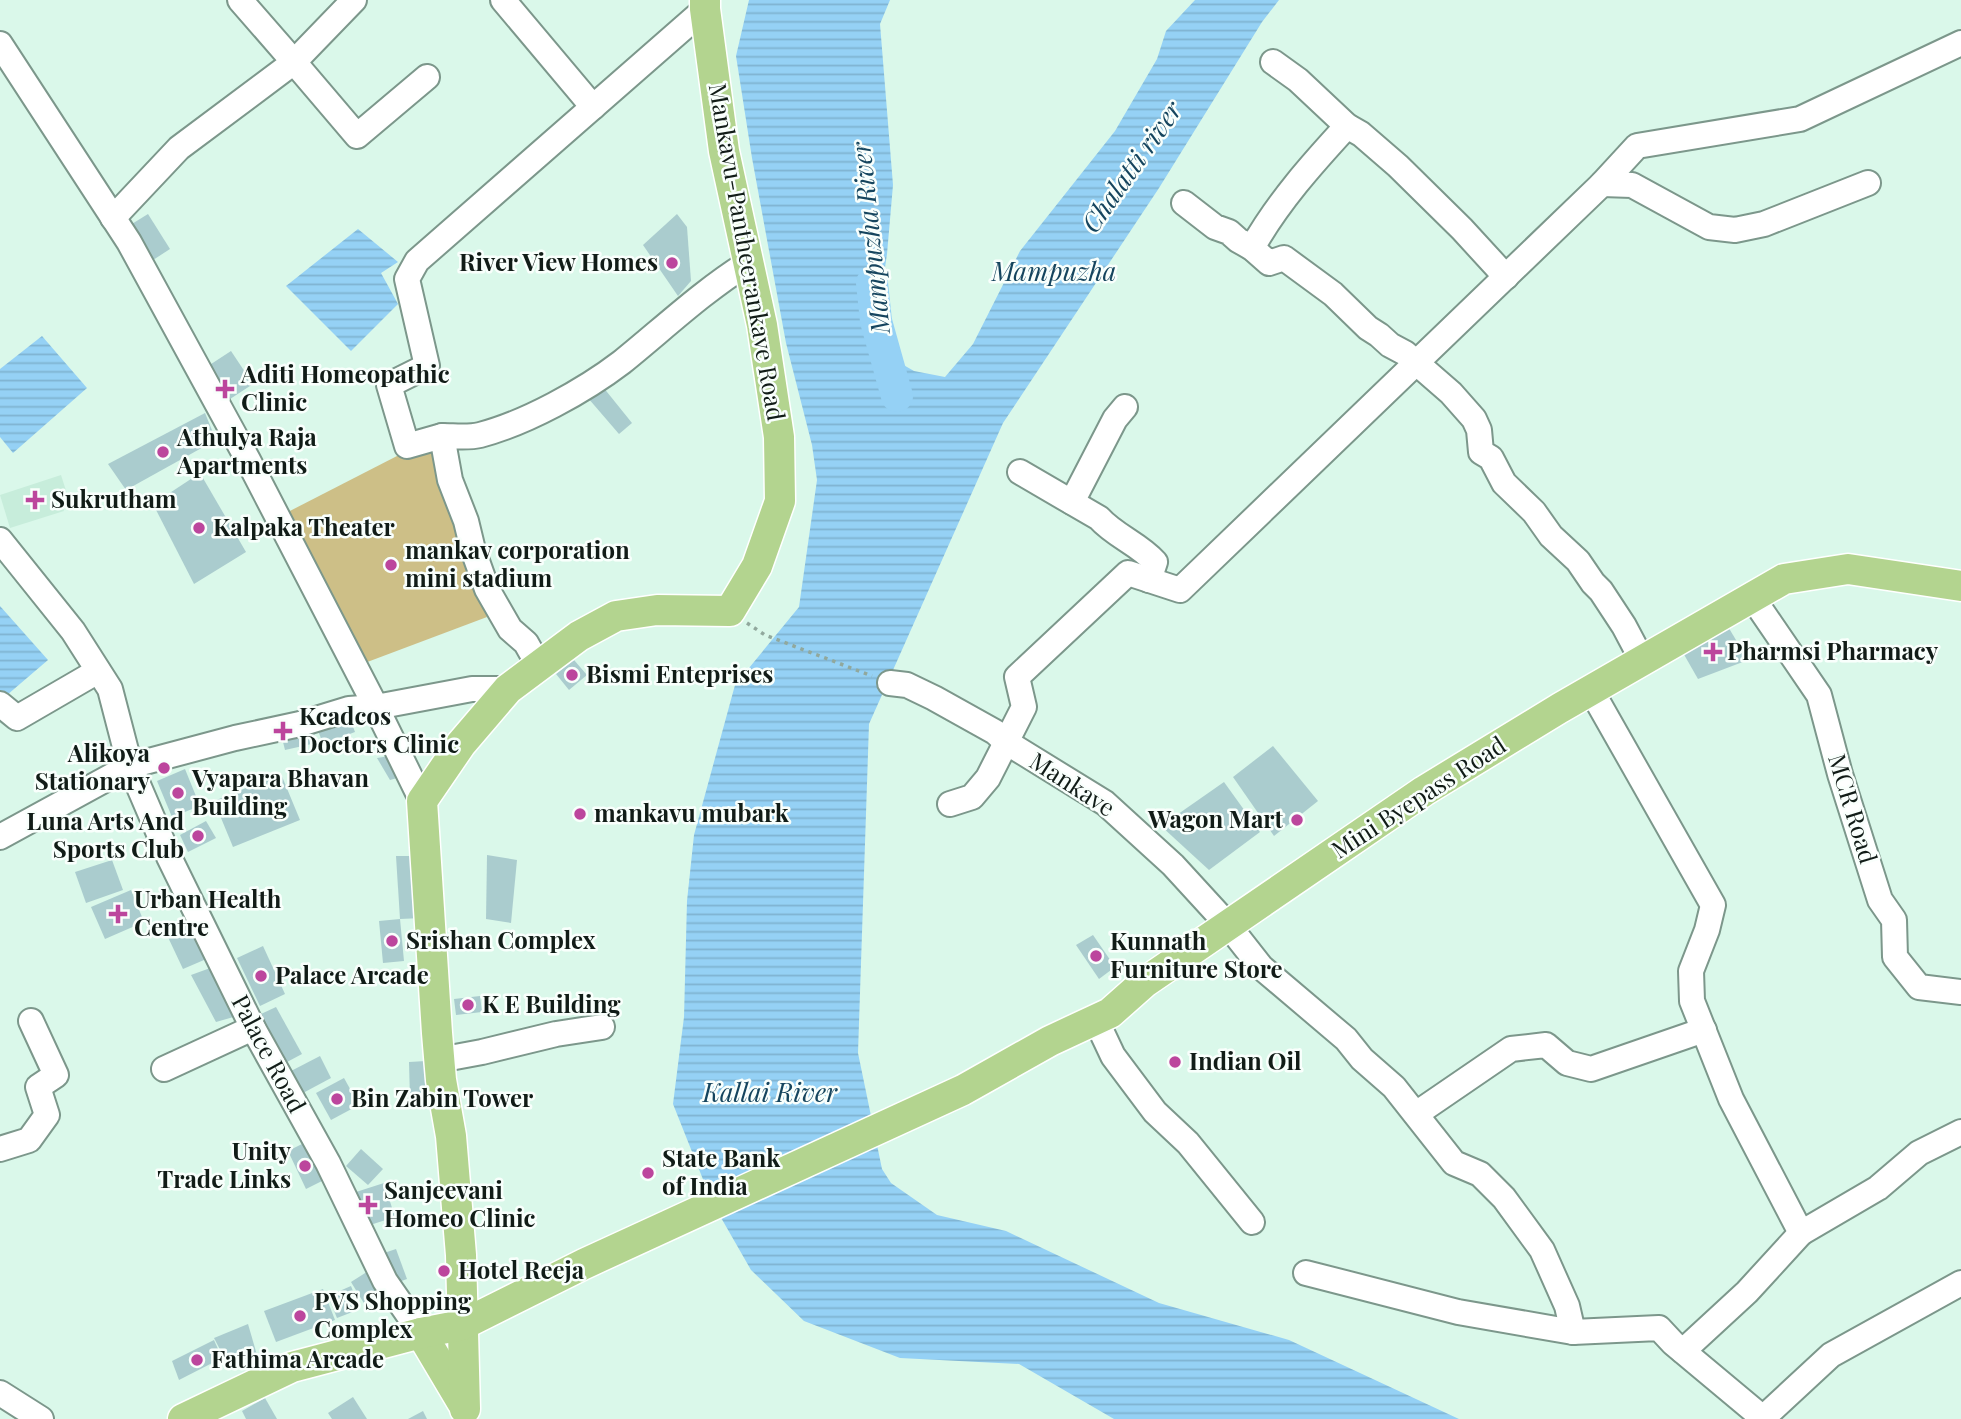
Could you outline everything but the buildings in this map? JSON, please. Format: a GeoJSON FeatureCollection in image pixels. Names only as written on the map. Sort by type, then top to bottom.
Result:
{"type":"FeatureCollection","features":[{"type":"Feature","properties":{"kind":"main road","name":"Mankavu-Pantheerankave Road"},"geometry":{"type":"LineString","coordinates":[[705,5],[724,151],[762,325],[779,438],[780,500],[757,566],[730,611]]}},
{"type":"Feature","properties":{"kind":"main road","name":"Mini Byepass Road"},"geometry":{"type":"LineString","coordinates":[[462,1325],[584,1264],[907,1117],[963,1090],[1049,1041],[1110,1013],[1145,982],[1424,791],[1591,690],[1784,579],[1848,569],[1961,586]]}},
{"type":"Feature","properties":{"kind":"main road"},"geometry":{"type":"LineString","coordinates":[[468,1414],[461,1255],[451,1136],[439,1060],[422,801],[461,744],[508,689],[579,636],[616,616],[657,610],[730,611]]}},
{"type":"Feature","properties":{"kind":"main road"},"geometry":{"type":"LineString","coordinates":[[183,1419],[292,1367],[462,1325]]}},
{"type":"Feature","properties":{"kind":"main road"},"geometry":{"type":"LineString","coordinates":[[421,1333],[468,1414]]}},
{"type":"Feature","properties":{"kind":"street"},"geometry":{"type":"LineString","coordinates":[[240,0],[357,136],[427,77]]}},
{"type":"Feature","properties":{"kind":"street"},"geometry":{"type":"LineString","coordinates":[[113,218],[179,148],[294,62],[354,0]]}},
{"type":"Feature","properties":{"kind":"street"},"geometry":{"type":"LineString","coordinates":[[503,0],[593,107]]}},
{"type":"Feature","properties":{"kind":"street"},"geometry":{"type":"LineString","coordinates":[[705,5],[417,261],[407,279],[427,366],[389,385],[407,446],[442,436],[477,435],[510,424],[561,401],[619,364],[721,279],[748,263]]}},
{"type":"Feature","properties":{"kind":"street"},"geometry":{"type":"LineString","coordinates":[[950,804],[972,797],[988,778],[1024,707],[1017,677],[1128,573],[1181,590],[1602,184],[1637,146],[1800,119],[1961,43]]}},
{"type":"Feature","properties":{"kind":"street"},"geometry":{"type":"LineString","coordinates":[[0,44],[129,242],[248,460],[422,801]]}},
{"type":"Feature","properties":{"kind":"street"},"geometry":{"type":"LineString","coordinates":[[1273,62],[1375,146],[1462,229],[1506,277]]}},
{"type":"Feature","properties":{"kind":"street"},"geometry":{"type":"LineString","coordinates":[[1252,248],[1274,211],[1304,172],[1348,126]]}},
{"type":"Feature","properties":{"kind":"street"},"geometry":{"type":"LineString","coordinates":[[1602,184],[1632,185],[1709,227],[1735,230],[1764,224],[1868,183]]}},
{"type":"Feature","properties":{"kind":"street"},"geometry":{"type":"LineString","coordinates":[[1184,203],[1269,262],[1284,258],[1333,294],[1368,328],[1405,353],[1451,393],[1474,419],[1479,430],[1481,452],[1491,458],[1504,483],[1523,500],[1551,536],[1578,561],[1631,637],[1642,660]]}},
{"type":"Feature","properties":{"kind":"street"},"geometry":{"type":"LineString","coordinates":[[1072,502],[1115,419],[1125,407]]}},
{"type":"Feature","properties":{"kind":"street"},"geometry":{"type":"LineString","coordinates":[[442,436],[450,480],[487,589],[510,629],[526,643],[539,666]]}},
{"type":"Feature","properties":{"kind":"street"},"geometry":{"type":"LineString","coordinates":[[1020,472],[1098,518],[1106,527],[1148,555],[1155,562],[1149,580]]}},
{"type":"Feature","properties":{"kind":"street","name":"Palace Road"},"geometry":{"type":"LineString","coordinates":[[0,540],[73,631],[110,689],[130,766],[169,857],[253,1028],[328,1163],[385,1281],[421,1333]]}},
{"type":"Feature","properties":{"kind":"street","name":"MCR Road"},"geometry":{"type":"LineString","coordinates":[[1752,597],[1819,695],[1840,774],[1880,900],[1894,920],[1895,957],[1919,987],[1961,992]]}},
{"type":"Feature","properties":{"kind":"street"},"geometry":{"type":"LineString","coordinates":[[0,704],[17,718],[98,671]]}},
{"type":"Feature","properties":{"kind":"street","name":"Mankave"},"geometry":{"type":"LineString","coordinates":[[890,683],[907,685],[995,732],[1006,742],[1105,803],[1173,864],[1228,925],[1262,968],[1346,1039],[1362,1059],[1394,1087],[1454,1163],[1479,1174],[1504,1198],[1542,1250],[1567,1306],[1573,1332]]}},
{"type":"Feature","properties":{"kind":"street"},"geometry":{"type":"LineString","coordinates":[[0,837],[130,766],[300,724],[349,709],[376,707],[472,689],[508,689]]}},
{"type":"Feature","properties":{"kind":"street"},"geometry":{"type":"LineString","coordinates":[[1591,690],[1713,905],[1707,930],[1691,971],[1692,1002],[1731,1099],[1801,1233]]}},
{"type":"Feature","properties":{"kind":"street"},"geometry":{"type":"LineString","coordinates":[[1096,1020],[1113,1056],[1155,1112],[1188,1143],[1252,1222]]}},
{"type":"Feature","properties":{"kind":"street"},"geometry":{"type":"LineString","coordinates":[[0,1149],[29,1140],[47,1115],[38,1087],[57,1075],[31,1021]]}},
{"type":"Feature","properties":{"kind":"street"},"geometry":{"type":"LineString","coordinates":[[439,1060],[556,1034],[602,1027]]}},
{"type":"Feature","properties":{"kind":"street"},"geometry":{"type":"LineString","coordinates":[[164,1069],[253,1028]]}},
{"type":"Feature","properties":{"kind":"street"},"geometry":{"type":"LineString","coordinates":[[1416,1114],[1511,1049],[1546,1045],[1567,1063],[1591,1069],[1704,1030]]}},
{"type":"Feature","properties":{"kind":"street"},"geometry":{"type":"LineString","coordinates":[[1683,1351],[1747,1292],[1801,1233],[1878,1188],[1919,1153],[1961,1132]]}},
{"type":"Feature","properties":{"kind":"street"},"geometry":{"type":"LineString","coordinates":[[1306,1273],[1458,1312],[1573,1332],[1659,1328],[1764,1418],[1831,1355],[1961,1283]]}},
{"type":"Feature","properties":{"kind":"street"},"geometry":{"type":"LineString","coordinates":[[0,1394],[41,1419]]}},
{"type":"Feature","properties":{"kind":"path"},"geometry":{"type":"LineString","coordinates":[[730,611],[765,635],[890,683]]}},
{"type":"Feature","properties":{"kind":"shaded area","name":"mankav corporation mini stadium"},"geometry":{"type":"Polygon","coordinates":[[[436,436],[487,617],[362,664],[284,514],[436,436]]]}},
{"type":"Feature","properties":{"kind":"shaded area","name":"Sukrutham"},"geometry":{"type":"Polygon","coordinates":[[[61,475],[70,503],[62,505],[64,511],[10,528],[0,495],[61,475]]]}},
{"type":"Feature","properties":{"kind":"water","name":"Kallai River"},"geometry":{"type":"Polygon","coordinates":[[[749,0],[890,0],[880,24],[893,185],[887,254],[876,328],[879,351],[914,371],[945,377],[973,344],[1020,251],[1115,131],[1157,59],[1166,31],[1195,0],[1279,0],[1262,22],[1159,188],[1003,423],[869,724],[858,1053],[882,1169],[891,1183],[937,1215],[1006,1231],[1159,1303],[1289,1340],[1459,1419],[1114,1419],[1019,1364],[900,1358],[804,1321],[751,1270],[712,1202],[673,1104],[684,1017],[687,901],[694,835],[735,685],[799,607],[817,480],[812,445],[786,343],[736,56],[749,0]]]}},
{"type":"Feature","properties":{"kind":"water"},"geometry":{"type":"Polygon","coordinates":[[[358,229],[398,262],[381,273],[398,304],[351,351],[286,286],[358,229]]]}},
{"type":"Feature","properties":{"kind":"water"},"geometry":{"type":"Polygon","coordinates":[[[42,336],[87,388],[13,453],[0,437],[0,369],[42,336]]]}},
{"type":"Feature","properties":{"kind":"water"},"geometry":{"type":"Polygon","coordinates":[[[0,606],[48,660],[0,701],[0,606]]]}},
{"type":"Feature","properties":{"kind":"waterway","name":"Mampuzha River"},"geometry":{"type":"LineString","coordinates":[[872,283],[876,321],[897,396]]}},
{"type":"Feature","properties":{"kind":"place","name":"River View Homes"},"geometry":{"type":"Point","coordinates":[672,263]}},
{"type":"Feature","properties":{"kind":"place","name":"Aditi Homeopathic Clinic"},"geometry":{"type":"Point","coordinates":[225,389]}},
{"type":"Feature","properties":{"kind":"place","name":"Athulya Raja Apartments"},"geometry":{"type":"Point","coordinates":[163,452]}},
{"type":"Feature","properties":{"kind":"place","name":"Sukrutham"},"geometry":{"type":"Point","coordinates":[35,500]}},
{"type":"Feature","properties":{"kind":"place","name":"Kalpaka Theater"},"geometry":{"type":"Point","coordinates":[199,528]}},
{"type":"Feature","properties":{"kind":"place","name":"mankav corporation mini stadium"},"geometry":{"type":"Point","coordinates":[391,565]}},
{"type":"Feature","properties":{"kind":"place","name":"Pharmsi Pharmacy"},"geometry":{"type":"Point","coordinates":[1713,652]}},
{"type":"Feature","properties":{"kind":"place","name":"Bismi Enteprises"},"geometry":{"type":"Point","coordinates":[572,675]}},
{"type":"Feature","properties":{"kind":"place","name":"Kcadcos Doctors Clinic"},"geometry":{"type":"Point","coordinates":[283,731]}},
{"type":"Feature","properties":{"kind":"place","name":"Alikoya Stationary"},"geometry":{"type":"Point","coordinates":[164,768]}},
{"type":"Feature","properties":{"kind":"place","name":"Vyapara Bhavan Building"},"geometry":{"type":"Point","coordinates":[178,793]}},
{"type":"Feature","properties":{"kind":"place","name":"mankavu mubark"},"geometry":{"type":"Point","coordinates":[580,814]}},
{"type":"Feature","properties":{"kind":"place","name":"Wagon Mart"},"geometry":{"type":"Point","coordinates":[1297,820]}},
{"type":"Feature","properties":{"kind":"place","name":"Luna Arts And Sports Club"},"geometry":{"type":"Point","coordinates":[198,836]}},
{"type":"Feature","properties":{"kind":"place","name":"Urban Health Centre"},"geometry":{"type":"Point","coordinates":[118,914]}},
{"type":"Feature","properties":{"kind":"place","name":"Srishan Complex"},"geometry":{"type":"Point","coordinates":[392,941]}},
{"type":"Feature","properties":{"kind":"place","name":"Kunnath Furniture Store"},"geometry":{"type":"Point","coordinates":[1096,956]}},
{"type":"Feature","properties":{"kind":"place","name":"Palace Arcade"},"geometry":{"type":"Point","coordinates":[261,976]}},
{"type":"Feature","properties":{"kind":"place","name":"K E Building"},"geometry":{"type":"Point","coordinates":[468,1005]}},
{"type":"Feature","properties":{"kind":"place","name":"Indian Oil"},"geometry":{"type":"Point","coordinates":[1175,1062]}},
{"type":"Feature","properties":{"kind":"place","name":"Bin Zabin Tower"},"geometry":{"type":"Point","coordinates":[337,1099]}},
{"type":"Feature","properties":{"kind":"place","name":"Unity Trade Links"},"geometry":{"type":"Point","coordinates":[305,1166]}},
{"type":"Feature","properties":{"kind":"place","name":"State Bank of India"},"geometry":{"type":"Point","coordinates":[648,1173]}},
{"type":"Feature","properties":{"kind":"place","name":"Sanjeevani Homeo Clinic"},"geometry":{"type":"Point","coordinates":[368,1205]}},
{"type":"Feature","properties":{"kind":"place","name":"Hotel Reeja"},"geometry":{"type":"Point","coordinates":[444,1271]}},
{"type":"Feature","properties":{"kind":"place","name":"PVS Shopping Complex"},"geometry":{"type":"Point","coordinates":[300,1316]}},
{"type":"Feature","properties":{"kind":"place","name":"Fathima Arcade"},"geometry":{"type":"Point","coordinates":[197,1360]}},
{"type":"Feature","properties":{"kind":"water label","name":"Chalatti river"},"geometry":{"type":"Point","coordinates":[1132,167]}},
{"type":"Feature","properties":{"kind":"water label","name":"Mampuzha"},"geometry":{"type":"Point","coordinates":[1054,272]}}]}
